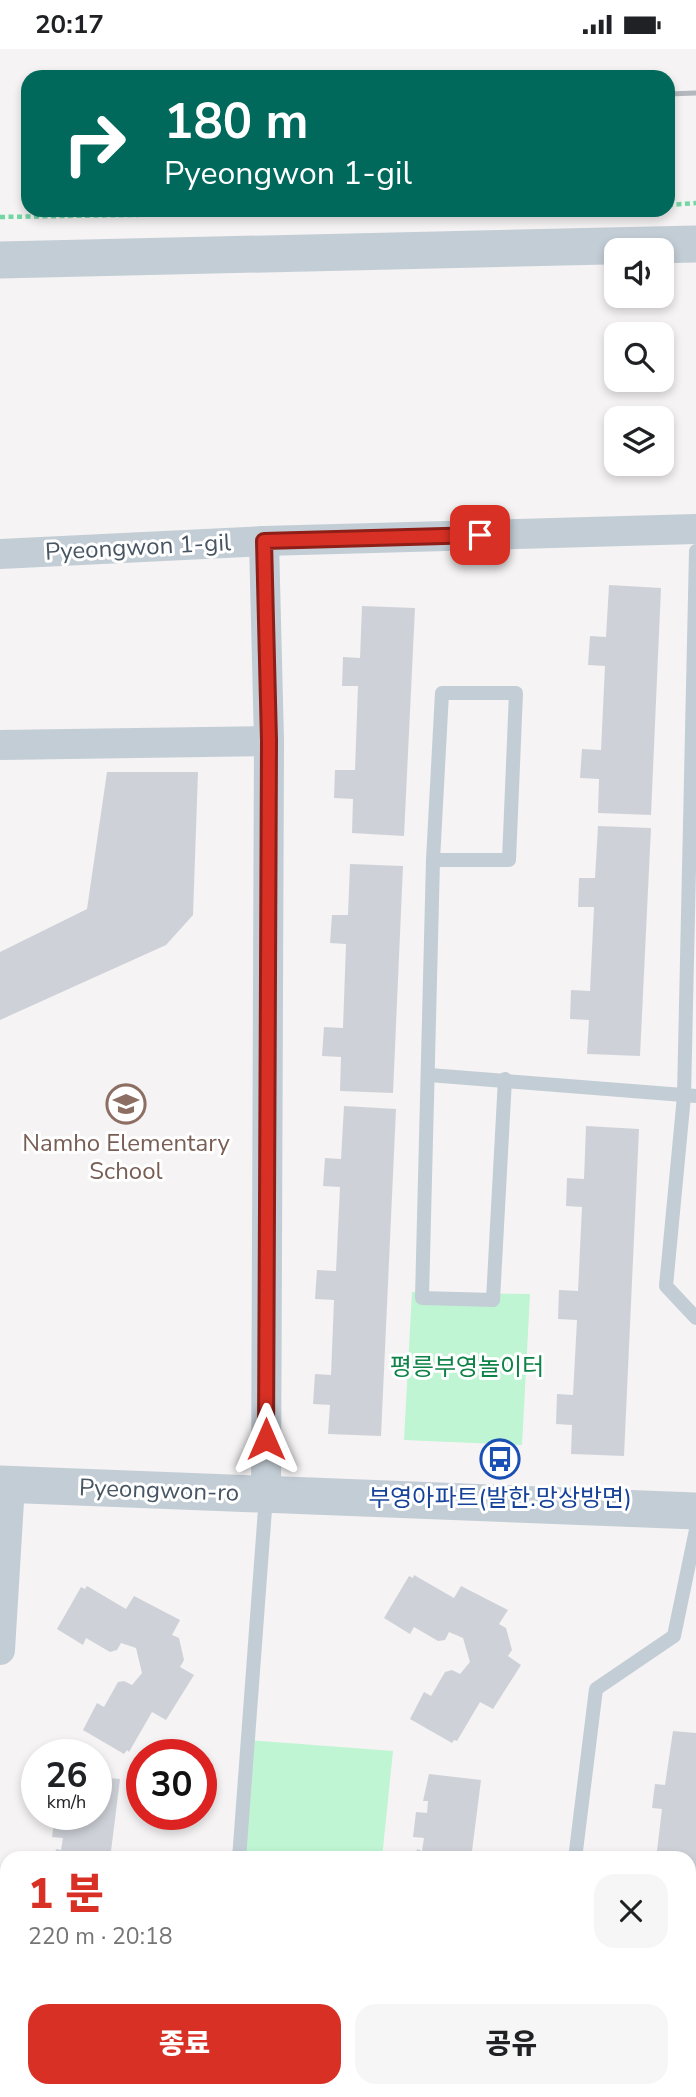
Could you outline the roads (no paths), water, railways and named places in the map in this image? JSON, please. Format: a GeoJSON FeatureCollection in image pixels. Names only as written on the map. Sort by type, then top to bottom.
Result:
{"type":"FeatureCollection","features":[{"type":"Feature","properties":{"kind":"street"},"geometry":{"type":"LineString","coordinates":[[0,260],[696,244]]}},
{"type":"Feature","properties":{"kind":"street","name":"Pyeongwon 1-gil"},"geometry":{"type":"LineString","coordinates":[[0,554],[264,541],[696,529]]}},
{"type":"Feature","properties":{"kind":"street"},"geometry":{"type":"LineString","coordinates":[[264,541],[269,741],[266,1495]]}},
{"type":"Feature","properties":{"kind":"street"},"geometry":{"type":"LineString","coordinates":[[0,745],[269,741]]}},
{"type":"Feature","properties":{"kind":"street"},"geometry":{"type":"LineString","coordinates":[[0,1650],[5,1484]]}},
{"type":"Feature","properties":{"kind":"street","name":"Pyeongwon-ro"},"geometry":{"type":"LineString","coordinates":[[5,1484],[696,1511]]}},
{"type":"Feature","properties":{"kind":"lane"},"geometry":{"type":"LineString","coordinates":[[696,551],[690,1096],[666,1286],[696,1318]]}},
{"type":"Feature","properties":{"kind":"lane"},"geometry":{"type":"LineString","coordinates":[[433,860],[509,860],[516,693],[442,693],[433,860],[422,1298],[493,1300],[505,1079]]}},
{"type":"Feature","properties":{"kind":"lane"},"geometry":{"type":"LineString","coordinates":[[429,1075],[505,1079],[690,1096]]}},
{"type":"Feature","properties":{"kind":"lane"},"geometry":{"type":"LineString","coordinates":[[240,1851],[266,1495]]}},
{"type":"Feature","properties":{"kind":"lane"},"geometry":{"type":"LineString","coordinates":[[576,1851],[596,1689],[674,1636],[696,1530]]}},
{"type":"Feature","properties":{"kind":"railway"},"geometry":{"type":"LineString","coordinates":[[675,94],[696,93]]}},
{"type":"Feature","properties":{"kind":"place","name":"Namho Elementary School"},"geometry":{"type":"Point","coordinates":[126,1104]}},
{"type":"Feature","properties":{"kind":"place","name":"부영아파트(발한.망상방면)"},"geometry":{"type":"Point","coordinates":[500,1459]}},
{"type":"Feature","properties":{"kind":"park label","name":"평릉부영놀이터"},"geometry":{"type":"Point","coordinates":[467,1367]}}]}
